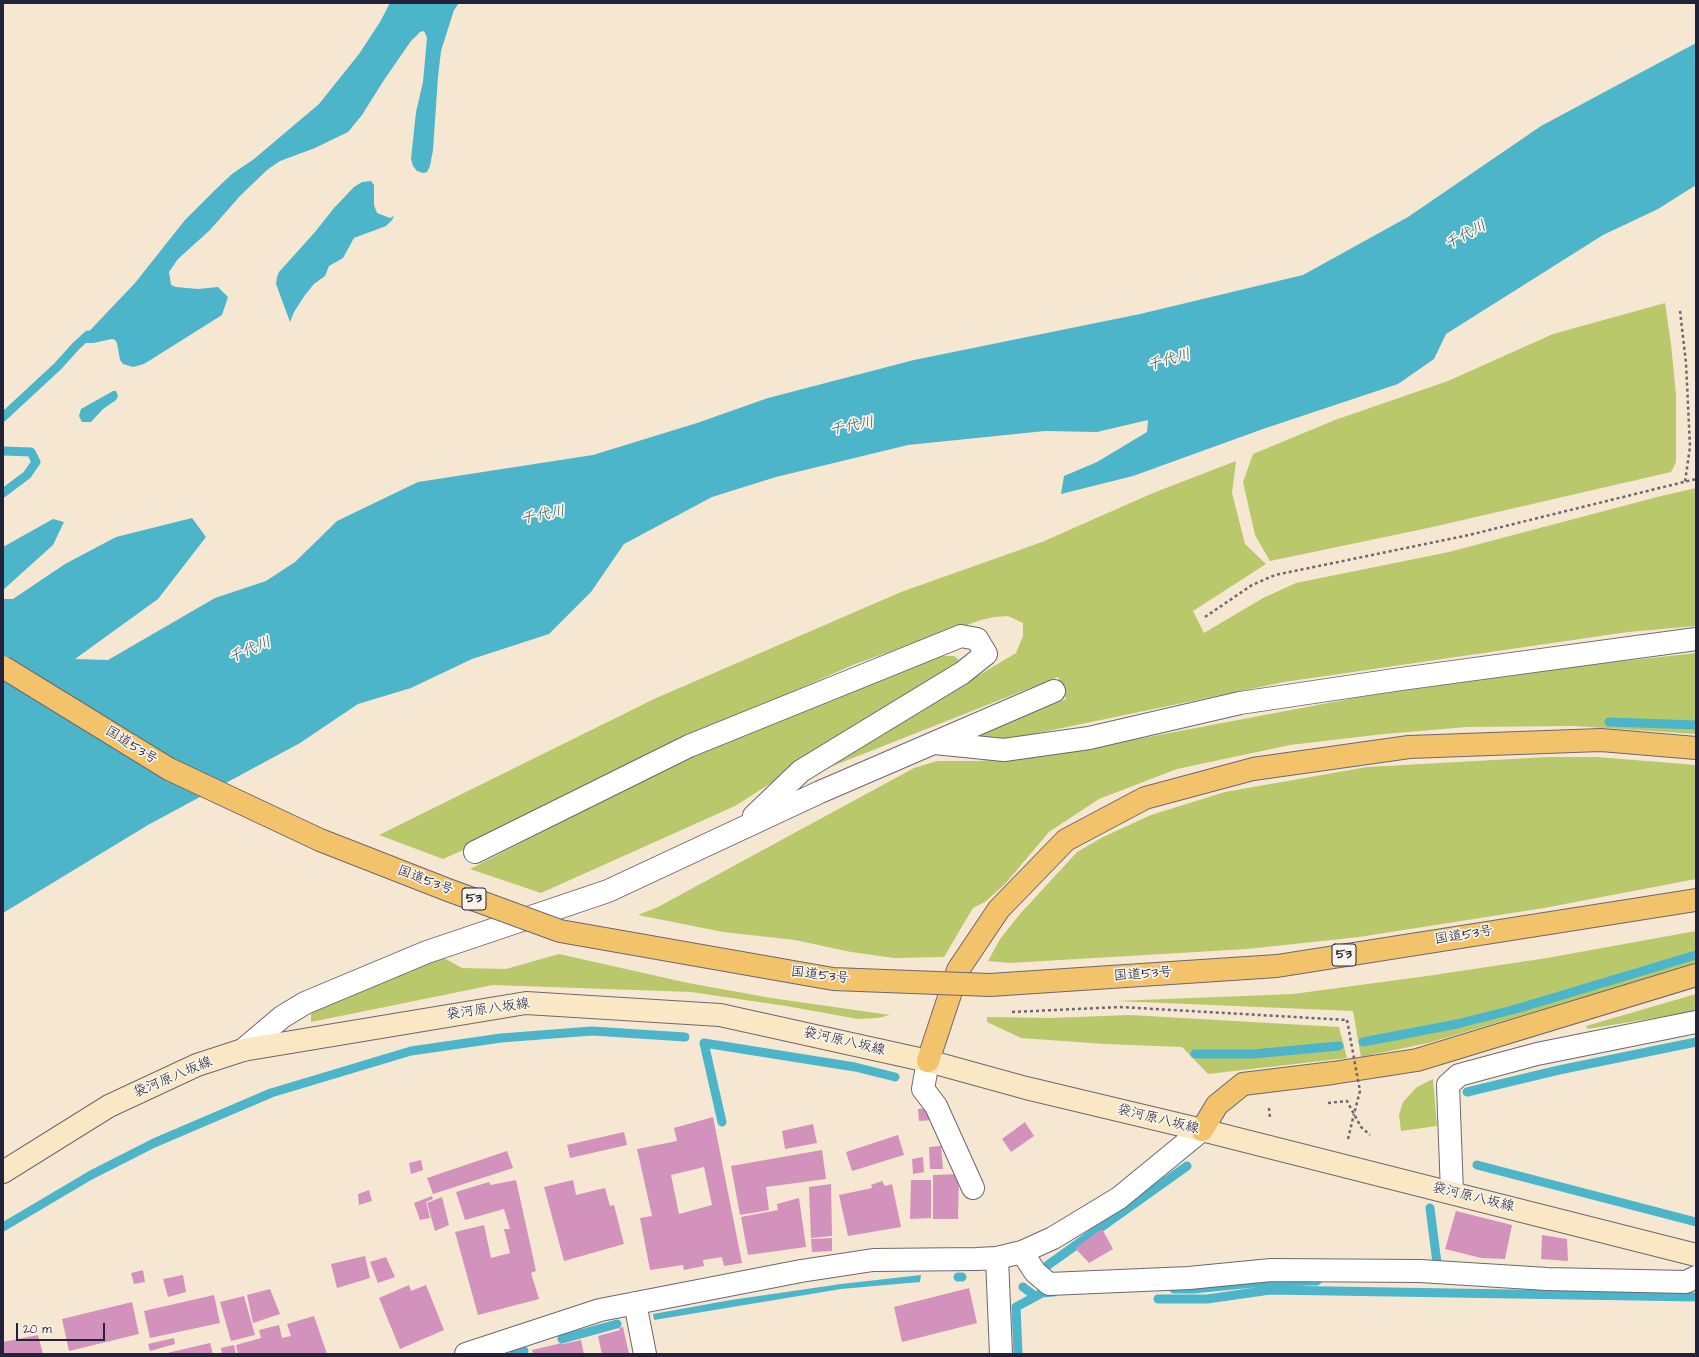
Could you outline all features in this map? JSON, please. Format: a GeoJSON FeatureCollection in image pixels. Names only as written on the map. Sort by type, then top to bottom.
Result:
{"type":"FeatureCollection","features":[{"type":"Feature","properties":{"kind":"highway","name":"国道53号"},"geometry":{"type":"LineString","coordinates":[[3,667],[169,769],[320,840],[448,890],[560,931],[833,979],[990,986],[1277,966],[1696,900]]}},
{"type":"Feature","properties":{"kind":"highway"},"geometry":{"type":"LineString","coordinates":[[928,1060],[958,970],[999,909],[1066,840],[1145,798],[1253,769],[1409,747],[1601,740],[1696,748]]}},
{"type":"Feature","properties":{"kind":"highway"},"geometry":{"type":"LineString","coordinates":[[1202,1130],[1217,1105],[1243,1084],[1333,1073],[1417,1060],[1696,975]]}},
{"type":"Feature","properties":{"kind":"main road","name":"袋河原八坂線"},"geometry":{"type":"LineString","coordinates":[[3,1172],[109,1106],[197,1065],[243,1050],[526,1003],[720,1014],[928,1060],[1026,1088],[1202,1130],[1696,1255]]}},
{"type":"Feature","properties":{"kind":"street"},"geometry":{"type":"LineString","coordinates":[[475,852],[689,746],[961,636],[977,639],[986,654],[962,673],[801,771],[740,829]]}},
{"type":"Feature","properties":{"kind":"street"},"geometry":{"type":"LineString","coordinates":[[933,743],[1004,750],[1089,738],[1240,703],[1409,678],[1696,639]]}},
{"type":"Feature","properties":{"kind":"street"},"geometry":{"type":"LineString","coordinates":[[243,1050],[282,1017],[305,1003],[427,952],[608,891],[820,792],[1054,691]]}},
{"type":"Feature","properties":{"kind":"street"},"geometry":{"type":"LineString","coordinates":[[1452,1193],[1448,1085],[1459,1075],[1537,1054],[1696,1022]]}},
{"type":"Feature","properties":{"kind":"street"},"geometry":{"type":"LineString","coordinates":[[928,1060],[923,1089],[936,1106],[973,1188]]}},
{"type":"Feature","properties":{"kind":"street"},"geometry":{"type":"LineString","coordinates":[[466,1354],[600,1310],[801,1271],[873,1260],[997,1258],[1022,1252],[1053,1238],[1119,1198],[1202,1130]]}},
{"type":"Feature","properties":{"kind":"street"},"geometry":{"type":"LineString","coordinates":[[1022,1252],[1035,1272],[1049,1284],[1189,1278],[1271,1270],[1420,1271],[1547,1279],[1678,1282],[1686,1282],[1696,1277]]}},
{"type":"Feature","properties":{"kind":"street"},"geometry":{"type":"LineString","coordinates":[[997,1258],[1001,1354]]}},
{"type":"Feature","properties":{"kind":"street"},"geometry":{"type":"LineString","coordinates":[[635,1303],[645,1354]]}},
{"type":"Feature","properties":{"kind":"path"},"geometry":{"type":"LineString","coordinates":[[1680,311],[1686,364],[1690,447],[1685,482]]}},
{"type":"Feature","properties":{"kind":"path"},"geometry":{"type":"LineString","coordinates":[[1205,617],[1252,585],[1275,575],[1468,534],[1696,479]]}},
{"type":"Feature","properties":{"kind":"path"},"geometry":{"type":"LineString","coordinates":[[1006,1012],[1120,1007],[1346,1020],[1360,1091],[1347,1139],[1340,1138]]}},
{"type":"Feature","properties":{"kind":"path"},"geometry":{"type":"LineString","coordinates":[[1324,1103],[1347,1101],[1361,1127],[1370,1136]]}},
{"type":"Feature","properties":{"kind":"path"},"geometry":{"type":"LineString","coordinates":[[1269,1106],[1269,1118],[1276,1120]]}},
{"type":"Feature","properties":{"kind":"green space"},"geometry":{"type":"Polygon","coordinates":[[[1665,303],[1676,395],[1676,462],[1671,472],[1428,528],[1270,561],[1255,535],[1243,482],[1253,454],[1335,420],[1448,381],[1553,334],[1665,303]]]}},
{"type":"Feature","properties":{"kind":"green space"},"geometry":{"type":"Polygon","coordinates":[[[1236,461],[1232,493],[1245,544],[1266,564],[1193,611],[1204,633],[1263,598],[1296,583],[1449,552],[1696,488],[1696,626],[1628,632],[1284,682],[1009,739],[978,738],[975,736],[1066,699],[1058,677],[815,773],[1016,653],[1023,636],[1023,623],[1008,616],[994,617],[981,620],[855,664],[677,743],[479,843],[443,859],[379,835],[654,699],[901,592],[1042,542],[1153,493],[1236,461]]]}},
{"type":"Feature","properties":{"kind":"green space"},"geometry":{"type":"Polygon","coordinates":[[[1696,653],[1696,734],[1573,726],[1467,727],[1384,734],[1290,745],[1177,769],[1099,799],[1049,832],[1005,884],[985,902],[973,908],[944,957],[894,958],[851,952],[795,940],[723,932],[638,915],[658,907],[914,768],[937,761],[980,761],[1074,751],[1381,693],[1570,667],[1696,653]]]}},
{"type":"Feature","properties":{"kind":"green space"},"geometry":{"type":"Polygon","coordinates":[[[942,656],[954,656],[958,659],[957,665],[735,806],[541,893],[470,869],[676,763],[885,674],[942,656]]]}},
{"type":"Feature","properties":{"kind":"green space"},"geometry":{"type":"Polygon","coordinates":[[[1548,757],[1597,757],[1696,765],[1696,879],[1544,908],[1359,937],[1247,949],[1010,963],[988,961],[1000,939],[1020,914],[1077,852],[1103,837],[1151,815],[1225,792],[1367,767],[1548,757]]]}},
{"type":"Feature","properties":{"kind":"green space"},"geometry":{"type":"Polygon","coordinates":[[[1696,931],[1696,964],[1428,1043],[1361,1057],[1353,1011],[1116,1001],[1293,994],[1547,958],[1696,931]]]}},
{"type":"Feature","properties":{"kind":"green space"},"geometry":{"type":"Polygon","coordinates":[[[559,954],[688,983],[771,998],[890,1015],[878,1018],[858,1019],[786,1006],[691,992],[493,985],[311,1022],[311,1014],[317,1008],[442,957],[462,968],[506,969],[559,954]]]}},
{"type":"Feature","properties":{"kind":"green space"},"geometry":{"type":"Polygon","coordinates":[[[1696,994],[1696,1011],[1588,1029],[1586,1026],[1696,994]]]}},
{"type":"Feature","properties":{"kind":"green space"},"geometry":{"type":"Polygon","coordinates":[[[1130,1015],[1339,1027],[1347,1058],[1208,1074],[1182,1047],[1105,1044],[1021,1038],[987,1022],[987,1017],[1050,1018],[1130,1015]]]}},
{"type":"Feature","properties":{"kind":"green space"},"geometry":{"type":"Polygon","coordinates":[[[1433,1079],[1437,1126],[1401,1131],[1399,1115],[1403,1102],[1417,1087],[1433,1079]]]}},
{"type":"Feature","properties":{"kind":"water"},"geometry":{"type":"Polygon","coordinates":[[[390,3],[459,3],[454,10],[441,51],[433,150],[430,166],[427,172],[423,173],[417,171],[413,166],[411,159],[416,112],[423,82],[427,38],[424,31],[420,32],[411,41],[362,115],[348,132],[315,148],[280,161],[267,170],[240,196],[210,230],[178,259],[169,272],[171,285],[176,287],[198,289],[218,287],[228,297],[222,315],[144,364],[133,367],[123,364],[120,360],[117,343],[115,340],[112,339],[93,343],[78,343],[135,283],[185,220],[216,189],[232,174],[254,159],[319,104],[359,54],[380,22],[390,3]]]}},
{"type":"Feature","properties":{"kind":"water","name":"千代川"},"geometry":{"type":"Polygon","coordinates":[[[1696,43],[1696,185],[1658,209],[1603,235],[1446,334],[1434,359],[1398,384],[1263,429],[1133,476],[1061,494],[1064,476],[1097,462],[1147,432],[1148,420],[1097,432],[1045,431],[908,445],[776,477],[712,497],[624,544],[591,592],[549,634],[472,659],[411,688],[358,704],[300,743],[148,825],[3,913],[3,599],[13,599],[65,564],[116,537],[192,518],[206,537],[158,599],[75,659],[108,660],[215,598],[266,581],[295,562],[337,521],[418,482],[593,455],[697,423],[768,398],[914,360],[1140,314],[1303,275],[1408,217],[1541,126],[1696,43]]]}},
{"type":"Feature","properties":{"kind":"water"},"geometry":{"type":"Polygon","coordinates":[[[371,181],[374,185],[374,205],[377,213],[390,218],[394,216],[392,220],[386,226],[354,238],[343,258],[329,266],[325,276],[314,284],[305,295],[294,312],[290,322],[276,284],[279,272],[354,187],[362,182],[371,181]]]}},
{"type":"Feature","properties":{"kind":"water"},"geometry":{"type":"Polygon","coordinates":[[[113,391],[116,391],[118,396],[116,400],[103,409],[91,422],[82,422],[79,416],[81,409],[113,391]]]}},
{"type":"Feature","properties":{"kind":"water"},"geometry":{"type":"Polygon","coordinates":[[[53,519],[64,522],[53,545],[3,590],[3,547],[53,519]]]}},
{"type":"Feature","properties":{"kind":"water"},"geometry":{"type":"Polygon","coordinates":[[[921,1275],[920,1282],[841,1289],[654,1320],[653,1314],[731,1300],[841,1284],[921,1275]]]}},
{"type":"Feature","properties":{"kind":"building"},"geometry":{"type":"Polygon","coordinates":[[[932,1108],[933,1120],[919,1121],[918,1109],[932,1108]]]}},
{"type":"Feature","properties":{"kind":"building"},"geometry":{"type":"Polygon","coordinates":[[[713,1117],[742,1263],[724,1266],[722,1257],[703,1260],[704,1266],[684,1270],[683,1265],[650,1270],[640,1218],[652,1216],[637,1149],[677,1141],[674,1128],[713,1117]],[[704,1167],[671,1175],[679,1214],[712,1205],[704,1167]]]}},
{"type":"Feature","properties":{"kind":"building"},"geometry":{"type":"Polygon","coordinates":[[[1025,1122],[1034,1136],[1011,1152],[1002,1139],[1025,1122]]]}},
{"type":"Feature","properties":{"kind":"building"},"geometry":{"type":"Polygon","coordinates":[[[813,1124],[817,1143],[785,1149],[782,1131],[813,1124]]]}},
{"type":"Feature","properties":{"kind":"building"},"geometry":{"type":"Polygon","coordinates":[[[624,1132],[627,1145],[570,1158],[567,1145],[624,1132]]]}},
{"type":"Feature","properties":{"kind":"building"},"geometry":{"type":"Polygon","coordinates":[[[898,1135],[904,1155],[852,1171],[846,1152],[898,1135]]]}},
{"type":"Feature","properties":{"kind":"building"},"geometry":{"type":"Polygon","coordinates":[[[941,1146],[943,1169],[930,1169],[929,1147],[941,1146]]]}},
{"type":"Feature","properties":{"kind":"building"},"geometry":{"type":"Polygon","coordinates":[[[822,1150],[826,1179],[766,1187],[769,1210],[740,1215],[731,1166],[822,1150]]]}},
{"type":"Feature","properties":{"kind":"building"},"geometry":{"type":"Polygon","coordinates":[[[507,1151],[513,1168],[433,1194],[427,1178],[507,1151]]]}},
{"type":"Feature","properties":{"kind":"building"},"geometry":{"type":"Polygon","coordinates":[[[923,1157],[924,1172],[913,1174],[912,1159],[923,1157]]]}},
{"type":"Feature","properties":{"kind":"building"},"geometry":{"type":"Polygon","coordinates":[[[421,1160],[423,1170],[411,1174],[409,1163],[421,1160]]]}},
{"type":"Feature","properties":{"kind":"building"},"geometry":{"type":"Polygon","coordinates":[[[959,1174],[958,1219],[933,1219],[933,1175],[959,1174]]]}},
{"type":"Feature","properties":{"kind":"building"},"geometry":{"type":"Polygon","coordinates":[[[516,1180],[536,1271],[531,1273],[539,1299],[478,1315],[455,1232],[484,1225],[491,1258],[510,1253],[504,1229],[510,1229],[504,1209],[465,1220],[456,1192],[489,1182],[491,1185],[516,1180]]]}},
{"type":"Feature","properties":{"kind":"building"},"geometry":{"type":"Polygon","coordinates":[[[573,1180],[576,1195],[605,1188],[610,1206],[614,1205],[624,1244],[564,1261],[544,1187],[573,1180]]]}},
{"type":"Feature","properties":{"kind":"building"},"geometry":{"type":"Polygon","coordinates":[[[911,1180],[931,1180],[931,1218],[910,1219],[911,1180]]]}},
{"type":"Feature","properties":{"kind":"building"},"geometry":{"type":"Polygon","coordinates":[[[882,1181],[885,1186],[892,1184],[901,1227],[848,1236],[839,1195],[872,1188],[871,1185],[882,1181]]]}},
{"type":"Feature","properties":{"kind":"building"},"geometry":{"type":"Polygon","coordinates":[[[831,1184],[832,1236],[811,1238],[809,1187],[831,1184]]]}},
{"type":"Feature","properties":{"kind":"building"},"geometry":{"type":"Polygon","coordinates":[[[369,1190],[372,1201],[359,1205],[358,1194],[369,1190]]]}},
{"type":"Feature","properties":{"kind":"building"},"geometry":{"type":"Polygon","coordinates":[[[432,1196],[433,1199],[426,1202],[430,1218],[420,1220],[414,1203],[432,1196]]]}},
{"type":"Feature","properties":{"kind":"building"},"geometry":{"type":"Polygon","coordinates":[[[442,1197],[449,1225],[435,1231],[427,1203],[442,1197]]]}},
{"type":"Feature","properties":{"kind":"building"},"geometry":{"type":"Polygon","coordinates":[[[799,1198],[806,1247],[748,1255],[741,1217],[778,1210],[777,1204],[799,1198]]]}},
{"type":"Feature","properties":{"kind":"building"},"geometry":{"type":"Polygon","coordinates":[[[1456,1211],[1512,1225],[1505,1259],[1481,1258],[1445,1249],[1456,1211]]]}},
{"type":"Feature","properties":{"kind":"building"},"geometry":{"type":"Polygon","coordinates":[[[1102,1229],[1113,1249],[1089,1263],[1075,1248],[1102,1229]]]}},
{"type":"Feature","properties":{"kind":"building"},"geometry":{"type":"Polygon","coordinates":[[[1542,1235],[1567,1239],[1568,1261],[1541,1259],[1542,1235]]]}},
{"type":"Feature","properties":{"kind":"building"},"geometry":{"type":"Polygon","coordinates":[[[832,1238],[832,1251],[812,1252],[811,1239],[832,1238]]]}},
{"type":"Feature","properties":{"kind":"building"},"geometry":{"type":"Polygon","coordinates":[[[365,1256],[370,1278],[337,1288],[331,1264],[365,1256]]]}},
{"type":"Feature","properties":{"kind":"building"},"geometry":{"type":"Polygon","coordinates":[[[386,1257],[395,1277],[378,1283],[370,1262],[386,1257]]]}},
{"type":"Feature","properties":{"kind":"building"},"geometry":{"type":"Polygon","coordinates":[[[143,1270],[145,1282],[134,1284],[131,1273],[143,1270]]]}},
{"type":"Feature","properties":{"kind":"building"},"geometry":{"type":"Polygon","coordinates":[[[183,1275],[186,1292],[168,1297],[163,1279],[183,1275]]]}},
{"type":"Feature","properties":{"kind":"building"},"geometry":{"type":"Polygon","coordinates":[[[409,1285],[411,1291],[426,1285],[444,1330],[400,1349],[379,1298],[409,1285]]]}},
{"type":"Feature","properties":{"kind":"building"},"geometry":{"type":"Polygon","coordinates":[[[969,1288],[977,1323],[902,1342],[894,1307],[969,1288]]]}},
{"type":"Feature","properties":{"kind":"building"},"geometry":{"type":"Polygon","coordinates":[[[270,1289],[280,1314],[253,1323],[247,1295],[270,1289]]]}},
{"type":"Feature","properties":{"kind":"building"},"geometry":{"type":"Polygon","coordinates":[[[214,1295],[220,1323],[150,1338],[144,1311],[214,1295]]]}},
{"type":"Feature","properties":{"kind":"building"},"geometry":{"type":"Polygon","coordinates":[[[244,1296],[255,1335],[231,1341],[220,1302],[244,1296]]]}},
{"type":"Feature","properties":{"kind":"building"},"geometry":{"type":"Polygon","coordinates":[[[132,1302],[139,1334],[69,1351],[62,1319],[132,1302]]]}},
{"type":"Feature","properties":{"kind":"building"},"geometry":{"type":"Polygon","coordinates":[[[314,1316],[327,1354],[238,1354],[236,1345],[261,1338],[259,1330],[279,1325],[282,1338],[291,1336],[287,1324],[314,1316]]]}},
{"type":"Feature","properties":{"kind":"building"},"geometry":{"type":"Polygon","coordinates":[[[623,1327],[629,1354],[602,1354],[598,1336],[620,1330],[619,1328],[623,1327]]]}},
{"type":"Feature","properties":{"kind":"building"},"geometry":{"type":"Polygon","coordinates":[[[38,1335],[43,1354],[3,1354],[3,1342],[38,1335]]]}},
{"type":"Feature","properties":{"kind":"building"},"geometry":{"type":"Polygon","coordinates":[[[174,1338],[175,1344],[150,1351],[148,1344],[174,1338]]]}},
{"type":"Feature","properties":{"kind":"building"},"geometry":{"type":"Polygon","coordinates":[[[581,1340],[584,1354],[533,1354],[532,1350],[562,1343],[581,1340]]]}},
{"type":"Feature","properties":{"kind":"building"},"geometry":{"type":"Polygon","coordinates":[[[210,1343],[213,1354],[167,1354],[167,1353],[210,1343]]]}},
{"type":"Feature","properties":{"kind":"building"},"geometry":{"type":"Polygon","coordinates":[[[234,1345],[236,1354],[222,1354],[221,1348],[234,1345]]]}},
{"type":"Feature","properties":{"kind":"waterway"},"geometry":{"type":"LineString","coordinates":[[3,417],[58,366],[88,335]]}},
{"type":"Feature","properties":{"kind":"waterway"},"geometry":{"type":"LineString","coordinates":[[3,451],[31,452],[36,462],[27,475],[3,493]]}},
{"type":"Feature","properties":{"kind":"waterway"},"geometry":{"type":"LineString","coordinates":[[1609,722],[1696,725]]}},
{"type":"Feature","properties":{"kind":"waterway"},"geometry":{"type":"LineString","coordinates":[[1363,1042],[1457,1024],[1516,1009],[1696,955]]}},
{"type":"Feature","properties":{"kind":"waterway"},"geometry":{"type":"LineString","coordinates":[[3,1227],[91,1175],[154,1143],[271,1093],[411,1051],[501,1038],[592,1031],[685,1037]]}},
{"type":"Feature","properties":{"kind":"waterway"},"geometry":{"type":"LineString","coordinates":[[1467,1092],[1559,1070],[1696,1042]]}},
{"type":"Feature","properties":{"kind":"waterway"},"geometry":{"type":"LineString","coordinates":[[722,1122],[704,1043],[855,1067],[895,1077]]}},
{"type":"Feature","properties":{"kind":"waterway"},"geometry":{"type":"LineString","coordinates":[[1195,1054],[1253,1054],[1339,1046]]}},
{"type":"Feature","properties":{"kind":"waterway"},"geometry":{"type":"LineString","coordinates":[[1477,1165],[1696,1222]]}},
{"type":"Feature","properties":{"kind":"waterway"},"geometry":{"type":"LineString","coordinates":[[1048,1265],[1187,1166]]}},
{"type":"Feature","properties":{"kind":"waterway"},"geometry":{"type":"LineString","coordinates":[[1430,1208],[1437,1263]]}},
{"type":"Feature","properties":{"kind":"waterway"},"geometry":{"type":"LineString","coordinates":[[1174,1289],[1193,1289],[1264,1282],[1317,1281]]}},
{"type":"Feature","properties":{"kind":"waterway"},"geometry":{"type":"LineString","coordinates":[[1023,1287],[1035,1296]]}},
{"type":"Feature","properties":{"kind":"waterway"},"geometry":{"type":"LineString","coordinates":[[1158,1299],[1207,1299],[1270,1290],[1696,1297]]}},
{"type":"Feature","properties":{"kind":"waterway"},"geometry":{"type":"LineString","coordinates":[[1018,1354],[1016,1307],[1042,1293],[1054,1292]]}},
{"type":"Feature","properties":{"kind":"waterway"},"geometry":{"type":"LineString","coordinates":[[562,1339],[617,1324]]}},
{"type":"Feature","properties":{"kind":"waterway"},"geometry":{"type":"LineString","coordinates":[[514,1354],[524,1351]]}}]}
